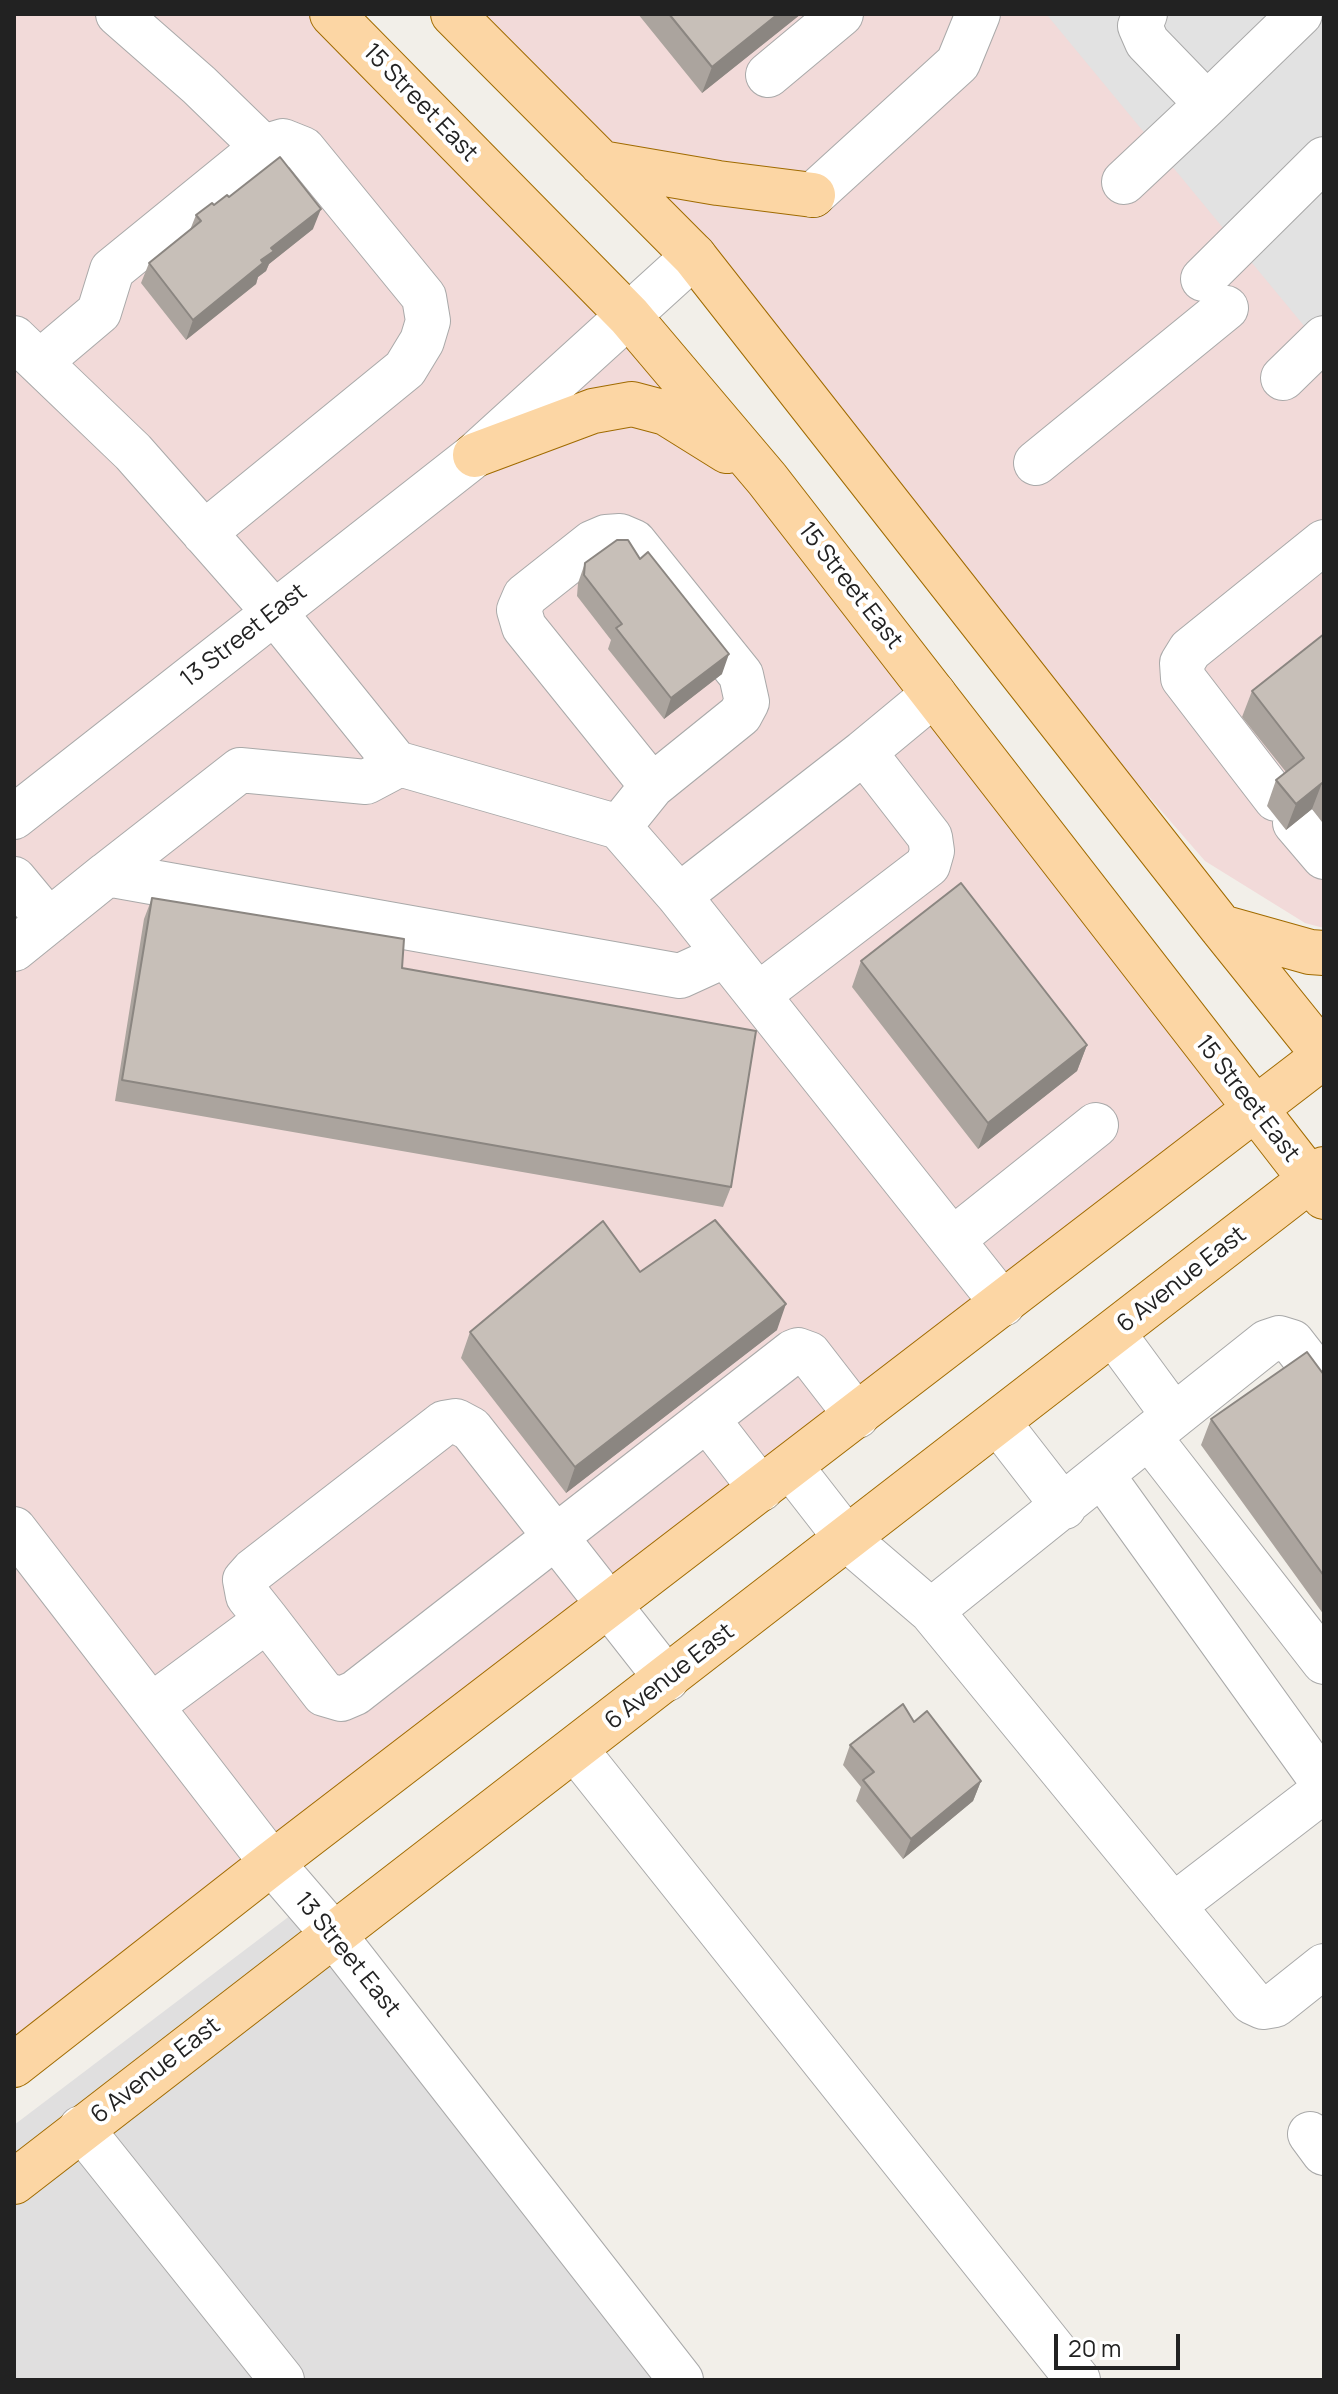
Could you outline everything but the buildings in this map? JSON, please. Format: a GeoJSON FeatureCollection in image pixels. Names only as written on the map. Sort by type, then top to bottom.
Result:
{"type":"FeatureCollection","features":[{"type":"Feature","properties":{"kind":"main road","name":"15 Street East"},"geometry":{"type":"LineString","coordinates":[[332,14],[629,316],[767,479],[1256,1111],[1319,1182]]}},
{"type":"Feature","properties":{"kind":"main road"},"geometry":{"type":"LineString","coordinates":[[14,2065],[272,1863],[1324,1056],[694,256],[453,14]]}},
{"type":"Feature","properties":{"kind":"main road"},"geometry":{"type":"LineString","coordinates":[[601,163],[813,195]]}},
{"type":"Feature","properties":{"kind":"main road"},"geometry":{"type":"LineString","coordinates":[[475,455],[593,411],[622,404],[638,404],[666,413],[767,479]]}},
{"type":"Feature","properties":{"kind":"main road"},"geometry":{"type":"LineString","coordinates":[[1221,927],[1310,952],[1324,953]]}},
{"type":"Feature","properties":{"kind":"main road","name":"6 Avenue East"},"geometry":{"type":"LineString","coordinates":[[14,2182],[1113,1333],[1319,1182]]}},
{"type":"Feature","properties":{"kind":"street"},"geometry":{"type":"LineString","coordinates":[[118,14],[199,85],[263,147]]}},
{"type":"Feature","properties":{"kind":"street"},"geometry":{"type":"LineString","coordinates":[[768,75],[841,14]]}},
{"type":"Feature","properties":{"kind":"street"},"geometry":{"type":"LineString","coordinates":[[813,195],[958,63],[978,14]]}},
{"type":"Feature","properties":{"kind":"street"},"geometry":{"type":"LineString","coordinates":[[1145,14],[1140,26],[1147,42],[1207,104]]}},
{"type":"Feature","properties":{"kind":"street"},"geometry":{"type":"LineString","coordinates":[[1124,182],[1300,14]]}},
{"type":"Feature","properties":{"kind":"street"},"geometry":{"type":"LineString","coordinates":[[204,533],[405,369],[422,341],[428,321],[424,297],[303,149],[283,141],[263,147],[112,270],[99,312],[28,350],[133,452],[204,533],[275,613],[396,763],[619,827],[679,896],[1003,1304]]}},
{"type":"Feature","properties":{"kind":"street"},"geometry":{"type":"LineString","coordinates":[[1036,463],[1215,294],[1324,159]]}},
{"type":"Feature","properties":{"kind":"street","name":"13 Street East"},"geometry":{"type":"LineString","coordinates":[[14,817],[475,455],[694,256]]}},
{"type":"Feature","properties":{"kind":"street"},"geometry":{"type":"LineString","coordinates":[[1283,378],[1324,338]]}},
{"type":"Feature","properties":{"kind":"street"},"geometry":{"type":"LineString","coordinates":[[619,827],[652,786],[740,715],[747,702],[741,675],[634,542],[620,536],[606,537],[592,543],[525,596],[519,610],[524,627],[652,786]]}},
{"type":"Feature","properties":{"kind":"street"},"geometry":{"type":"LineString","coordinates":[[1324,542],[1190,650],[1182,663],[1183,678],[1324,857]]}},
{"type":"Feature","properties":{"kind":"street"},"geometry":{"type":"LineString","coordinates":[[679,896],[934,694]]}},
{"type":"Feature","properties":{"kind":"street"},"geometry":{"type":"LineString","coordinates":[[758,995],[928,865],[932,851],[930,837],[864,752]]}},
{"type":"Feature","properties":{"kind":"street"},"geometry":{"type":"LineString","coordinates":[[14,949],[240,770],[366,782],[400,764]]}},
{"type":"Feature","properties":{"kind":"street"},"geometry":{"type":"LineString","coordinates":[[107,874],[680,976],[726,955]]}},
{"type":"Feature","properties":{"kind":"street"},"geometry":{"type":"LineString","coordinates":[[14,879],[49,921]]}},
{"type":"Feature","properties":{"kind":"street"},"geometry":{"type":"LineString","coordinates":[[952,1240],[1096,1125]]}},
{"type":"Feature","properties":{"kind":"street"},"geometry":{"type":"LineString","coordinates":[[1113,1333],[1162,1427],[1324,1662]]}},
{"type":"Feature","properties":{"kind":"street"},"geometry":{"type":"LineString","coordinates":[[931,1611],[1267,1342],[1279,1338],[1292,1342],[1324,1383]]}},
{"type":"Feature","properties":{"kind":"street"},"geometry":{"type":"LineString","coordinates":[[667,1679],[556,1536],[471,1429],[456,1421],[444,1423],[245,1580],[248,1596],[324,1694],[341,1699],[355,1693],[556,1536],[707,1419],[798,1350],[809,1354],[857,1416]]}},
{"type":"Feature","properties":{"kind":"street"},"geometry":{"type":"LineString","coordinates":[[707,1419],[931,1611],[1252,2002],[1263,2007],[1275,2005],[1324,1966]]}},
{"type":"Feature","properties":{"kind":"street"},"geometry":{"type":"LineString","coordinates":[[998,1422],[1064,1507]]}},
{"type":"Feature","properties":{"kind":"street"},"geometry":{"type":"LineString","coordinates":[[1102,1475],[1324,1784]]}},
{"type":"Feature","properties":{"kind":"street","name":"13 Street East"},"geometry":{"type":"LineString","coordinates":[[14,1529],[272,1863],[334,1935],[681,2380]]}},
{"type":"Feature","properties":{"kind":"street"},"geometry":{"type":"LineString","coordinates":[[151,1706],[267,1620]]}},
{"type":"Feature","properties":{"kind":"street"},"geometry":{"type":"LineString","coordinates":[[576,1750],[1078,2380]]}},
{"type":"Feature","properties":{"kind":"street"},"geometry":{"type":"LineString","coordinates":[[1173,1906],[1324,1790]]}},
{"type":"Feature","properties":{"kind":"street"},"geometry":{"type":"LineString","coordinates":[[81,2128],[282,2380]]}},
{"type":"Feature","properties":{"kind":"shaded area"},"geometry":{"type":"Polygon","coordinates":[[[14,14],[332,14],[629,316],[1256,1111],[14,2069],[14,14]]]}},
{"type":"Feature","properties":{"kind":"shaded area"},"geometry":{"type":"Polygon","coordinates":[[[453,14],[1324,14],[1324,928],[1305,923],[1205,861],[850,453],[453,14]]]}},
{"type":"Feature","properties":{"kind":"shaded area"},"geometry":{"type":"Polygon","coordinates":[[[1324,14],[1324,350],[1047,15],[1324,14]]]}},
{"type":"Feature","properties":{"kind":"shaded area"},"geometry":{"type":"Polygon","coordinates":[[[320,1893],[696,2380],[14,2380],[14,2125],[320,1893]]]}}]}
